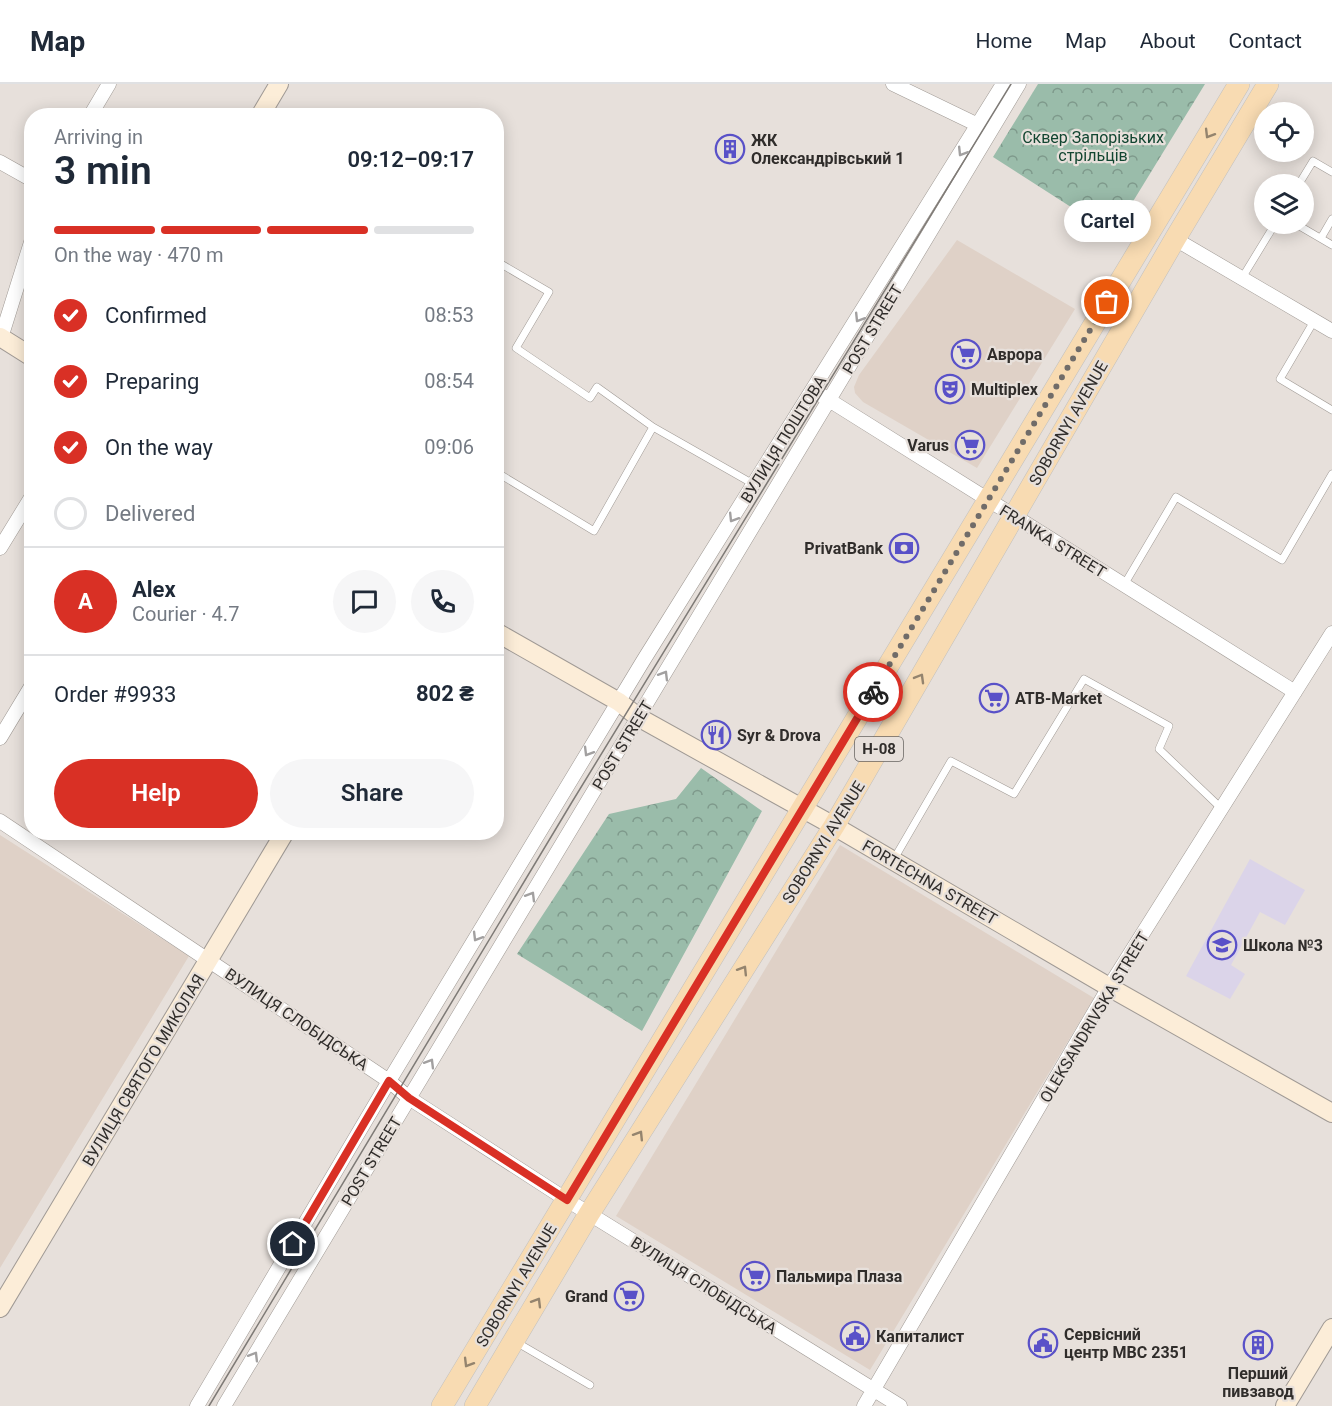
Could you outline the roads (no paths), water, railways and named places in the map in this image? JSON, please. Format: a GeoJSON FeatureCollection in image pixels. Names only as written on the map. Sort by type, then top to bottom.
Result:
{"type":"FeatureCollection","features":[{"type":"Feature","properties":{"kind":"main road","name":"SOBORNYI AVENUE"},"geometry":{"type":"LineString","coordinates":[[442,1406],[1239,84]]}},
{"type":"Feature","properties":{"kind":"main road","name":"SOBORNYI AVENUE"},"geometry":{"type":"LineString","coordinates":[[475,1406],[589,1214],[834,826],[1175,239],[1268,84]]}},
{"type":"Feature","properties":{"kind":"street"},"geometry":{"type":"LineString","coordinates":[[95,108],[109,84]]}},
{"type":"Feature","properties":{"kind":"street"},"geometry":{"type":"LineString","coordinates":[[265,108],[279,84]]}},
{"type":"Feature","properties":{"kind":"street"},"geometry":{"type":"LineString","coordinates":[[893,84],[978,125]]}},
{"type":"Feature","properties":{"kind":"street","name":"ВУЛИЦЯ ПОШТОВА"},"geometry":{"type":"LineString","coordinates":[[619,702],[1003,84]]}},
{"type":"Feature","properties":{"kind":"street","name":"POST STREET"},"geometry":{"type":"LineString","coordinates":[[224,1406],[1019,84]]}},
{"type":"Feature","properties":{"kind":"street"},"geometry":{"type":"LineString","coordinates":[[0,162],[24,176]]}},
{"type":"Feature","properties":{"kind":"street"},"geometry":{"type":"LineString","coordinates":[[1175,239],[1332,331]]}},
{"type":"Feature","properties":{"kind":"street"},"geometry":{"type":"LineString","coordinates":[[24,264],[1,337],[24,352]]}},
{"type":"Feature","properties":{"kind":"street","name":"FRANKA STREET"},"geometry":{"type":"LineString","coordinates":[[812,390],[1294,692]]}},
{"type":"Feature","properties":{"kind":"street"},"geometry":{"type":"LineString","coordinates":[[0,548],[24,509]]}},
{"type":"Feature","properties":{"kind":"street","name":"OLEKSANDRIVSKA STREET"},"geometry":{"type":"LineString","coordinates":[[864,1406],[1109,987],[1332,633]]}},
{"type":"Feature","properties":{"kind":"street","name":"FORTECHNA STREET"},"geometry":{"type":"LineString","coordinates":[[504,637],[619,702],[639,717],[834,826],[1109,987],[1332,1113]]}},
{"type":"Feature","properties":{"kind":"street"},"geometry":{"type":"LineString","coordinates":[[0,738],[24,698]]}},
{"type":"Feature","properties":{"kind":"street","name":"POST STREET"},"geometry":{"type":"LineString","coordinates":[[197,1406],[389,1081],[619,702]]}},
{"type":"Feature","properties":{"kind":"street","name":"ВУЛИЦЯ СЛОБІДСЬКА"},"geometry":{"type":"LineString","coordinates":[[0,822],[24,838]]}},
{"type":"Feature","properties":{"kind":"street","name":"ВУЛИЦЯ СЛОБІДСЬКА"},"geometry":{"type":"LineString","coordinates":[[27,840],[389,1081],[409,1098],[589,1214],[900,1406]]}},
{"type":"Feature","properties":{"kind":"street","name":"ВУЛИЦЯ СВЯТОГО МИКОЛАЯ"},"geometry":{"type":"LineString","coordinates":[[0,1308],[280,840]]}},
{"type":"Feature","properties":{"kind":"street"},"geometry":{"type":"LineString","coordinates":[[1285,1406],[1332,1328]]}},
{"type":"Feature","properties":{"kind":"lane"},"geometry":{"type":"LineString","coordinates":[[1305,174],[1313,161],[1332,172]]}},
{"type":"Feature","properties":{"kind":"lane"},"geometry":{"type":"LineString","coordinates":[[1321,238],[1332,219]]}},
{"type":"Feature","properties":{"kind":"lane"},"geometry":{"type":"LineString","coordinates":[[1242,278],[1269,234]]}},
{"type":"Feature","properties":{"kind":"lane"},"geometry":{"type":"LineString","coordinates":[[1314,234],[1332,244]]}},
{"type":"Feature","properties":{"kind":"lane"},"geometry":{"type":"LineString","coordinates":[[504,266],[549,292],[516,348],[590,398],[597,387],[653,427],[754,485]]}},
{"type":"Feature","properties":{"kind":"lane"},"geometry":{"type":"LineString","coordinates":[[1314,321],[1280,379],[1332,410]]}},
{"type":"Feature","properties":{"kind":"lane"},"geometry":{"type":"LineString","coordinates":[[504,477],[594,531],[653,427]]}},
{"type":"Feature","properties":{"kind":"lane"},"geometry":{"type":"LineString","coordinates":[[1124,585],[1176,497],[1282,560],[1332,474]]}},
{"type":"Feature","properties":{"kind":"lane"},"geometry":{"type":"LineString","coordinates":[[893,861],[951,760],[1014,794],[1084,679],[1169,726],[1159,748],[1222,809]]}},
{"type":"Feature","properties":{"kind":"lane"},"geometry":{"type":"LineString","coordinates":[[514,1341],[590,1385]]}},
{"type":"Feature","properties":{"kind":"tram line"},"geometry":{"type":"LineString","coordinates":[[209,1406],[572,802],[1011,84]]}},
{"type":"Feature","properties":{"kind":"place","name":"ЖК Олександрівський 1"},"geometry":{"type":"Point","coordinates":[730,149]}},
{"type":"Feature","properties":{"kind":"place","name":"Cartel"},"geometry":{"type":"Point","coordinates":[1107,302]}},
{"type":"Feature","properties":{"kind":"place","name":"Аврора"},"geometry":{"type":"Point","coordinates":[966,354]}},
{"type":"Feature","properties":{"kind":"place","name":"Multiplex"},"geometry":{"type":"Point","coordinates":[950,389]}},
{"type":"Feature","properties":{"kind":"place","name":"Varus"},"geometry":{"type":"Point","coordinates":[970,445]}},
{"type":"Feature","properties":{"kind":"place","name":"PrivatBank"},"geometry":{"type":"Point","coordinates":[904,548]}},
{"type":"Feature","properties":{"kind":"place","name":"ATB-Market"},"geometry":{"type":"Point","coordinates":[994,698]}},
{"type":"Feature","properties":{"kind":"place","name":"Syr & Drova"},"geometry":{"type":"Point","coordinates":[716,735]}},
{"type":"Feature","properties":{"kind":"place","name":"Школа №3"},"geometry":{"type":"Point","coordinates":[1222,945]}},
{"type":"Feature","properties":{"kind":"place","name":"Пальмира Плаза"},"geometry":{"type":"Point","coordinates":[755,1276]}},
{"type":"Feature","properties":{"kind":"place","name":"Grand"},"geometry":{"type":"Point","coordinates":[629,1296]}},
{"type":"Feature","properties":{"kind":"place","name":"Капиталист"},"geometry":{"type":"Point","coordinates":[855,1336]}},
{"type":"Feature","properties":{"kind":"place","name":"Сервісний центр МВС 2351"},"geometry":{"type":"Point","coordinates":[1043,1343]}},
{"type":"Feature","properties":{"kind":"place","name":"Перший пивзавод"},"geometry":{"type":"Point","coordinates":[1258,1345]}},
{"type":"Feature","properties":{"kind":"park label","name":"Сквер Запорізьких стрільців"},"geometry":{"type":"Point","coordinates":[1093,146]}}]}
